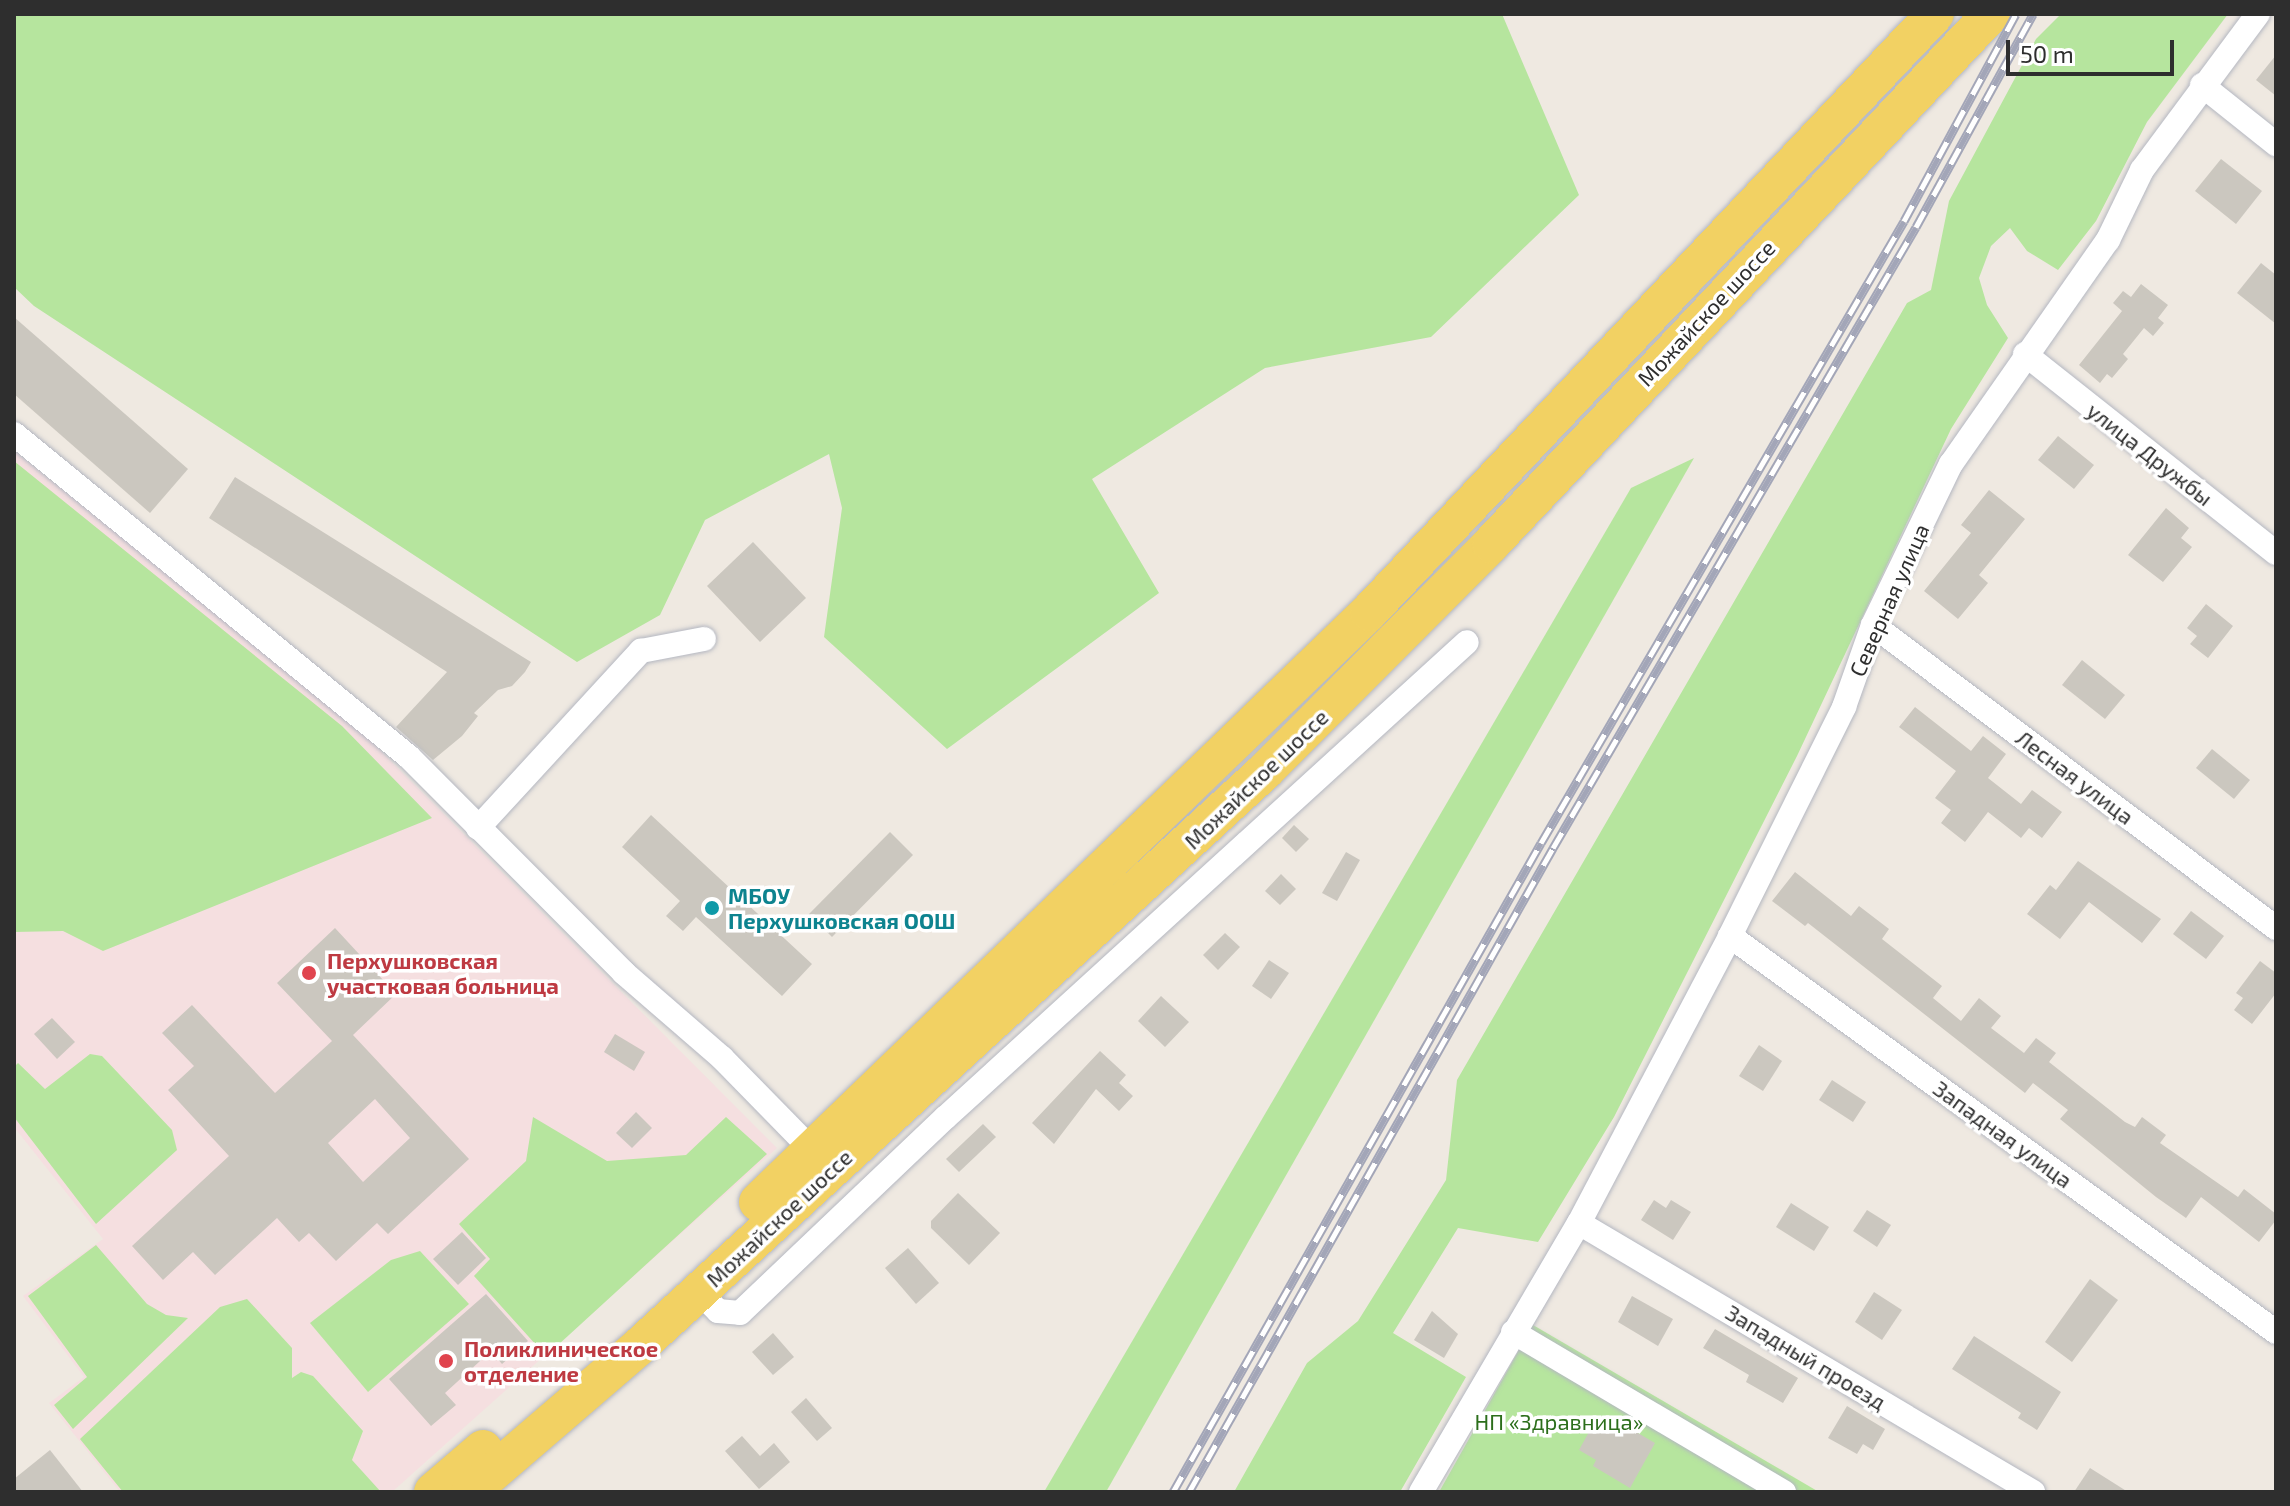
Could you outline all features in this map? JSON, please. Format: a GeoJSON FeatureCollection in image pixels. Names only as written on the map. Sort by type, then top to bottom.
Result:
{"type":"FeatureCollection","features":[{"type":"Feature","properties":{"kind":"main road","name":"Можайское шоссе"},"geometry":{"type":"LineString","coordinates":[[433,1492],[627,1325],[1275,707],[1462,516],[1935,14]]}},
{"type":"Feature","properties":{"kind":"main road","name":"Можайское шоссе"},"geometry":{"type":"LineString","coordinates":[[470,1492],[699,1292],[1274,762],[1491,544],[1991,14]]}},
{"type":"Feature","properties":{"kind":"street","name":"Северная улица"},"geometry":{"type":"LineString","coordinates":[[1421,1492],[1579,1223],[1730,936],[1844,707],[1873,625],[1951,464],[2025,354],[2108,240],[2142,170],[2202,85],[2258,14]]}},
{"type":"Feature","properties":{"kind":"street"},"geometry":{"type":"LineString","coordinates":[[2202,85],[2276,144]]}},
{"type":"Feature","properties":{"kind":"street","name":"улица Дружбы"},"geometry":{"type":"LineString","coordinates":[[2025,354],[2276,553]]}},
{"type":"Feature","properties":{"kind":"street"},"geometry":{"type":"LineString","coordinates":[[14,434],[409,757],[478,828],[812,1150]]}},
{"type":"Feature","properties":{"kind":"street","name":"Лесная улица"},"geometry":{"type":"LineString","coordinates":[[1873,625],[2276,928]]}},
{"type":"Feature","properties":{"kind":"street"},"geometry":{"type":"LineString","coordinates":[[478,828],[641,651],[704,639]]}},
{"type":"Feature","properties":{"kind":"street"},"geometry":{"type":"LineString","coordinates":[[699,1292],[718,1311],[740,1313],[945,1118],[1467,642]]}},
{"type":"Feature","properties":{"kind":"street","name":"Западная улица"},"geometry":{"type":"LineString","coordinates":[[1730,936],[2276,1332]]}},
{"type":"Feature","properties":{"kind":"street","name":"Западный проезд"},"geometry":{"type":"LineString","coordinates":[[1579,1223],[2033,1492]]}},
{"type":"Feature","properties":{"kind":"street"},"geometry":{"type":"LineString","coordinates":[[1513,1332],[1784,1492]]}},
{"type":"Feature","properties":{"kind":"shaded area","name":"Перхушковская участковая больница"},"geometry":{"type":"Polygon","coordinates":[[[14,451],[352,722],[777,1148],[392,1492],[120,1492],[49,1403],[84,1377],[23,1296],[103,1239],[14,1127],[14,451]]]}},
{"type":"Feature","properties":{"kind":"green space"},"geometry":{"type":"Polygon","coordinates":[[[14,14],[1502,14],[1579,195],[1431,337],[1265,368],[1092,479],[1159,593],[947,749],[824,637],[842,508],[829,454],[705,520],[660,615],[577,662],[34,306],[14,287],[14,14]]]}},
{"type":"Feature","properties":{"kind":"green space"},"geometry":{"type":"Polygon","coordinates":[[[2061,14],[2228,14],[2147,122],[2096,221],[2058,270],[2027,251],[2010,228],[1991,246],[1979,278],[1987,305],[2008,338],[1951,429],[1797,756],[1614,1117],[1538,1242],[1458,1228],[1393,1333],[1466,1377],[1400,1492],[1234,1492],[1307,1363],[1358,1321],[1446,1180],[1457,1080],[1907,303],[1931,290],[1949,201],[2036,39],[2061,14]]]}},
{"type":"Feature","properties":{"kind":"green space"},"geometry":{"type":"Polygon","coordinates":[[[1694,458],[1106,1492],[1044,1492],[1631,488],[1694,458]]]}},
{"type":"Feature","properties":{"kind":"green space"},"geometry":{"type":"Polygon","coordinates":[[[14,461],[342,726],[432,818],[103,951],[63,931],[14,932],[14,461]]]}},
{"type":"Feature","properties":{"kind":"green space"},"geometry":{"type":"Polygon","coordinates":[[[90,1054],[102,1056],[172,1130],[177,1150],[96,1224],[14,1117],[14,1067],[18,1063],[45,1089],[90,1054]]]}},
{"type":"Feature","properties":{"kind":"green space"},"geometry":{"type":"Polygon","coordinates":[[[533,1117],[607,1161],[686,1155],[726,1117],[767,1154],[546,1356],[474,1276],[490,1259],[459,1224],[526,1161],[533,1117]]]}},
{"type":"Feature","properties":{"kind":"green space"},"geometry":{"type":"Polygon","coordinates":[[[96,1245],[147,1304],[166,1315],[188,1318],[73,1429],[54,1405],[87,1377],[28,1296],[96,1245]]]}},
{"type":"Feature","properties":{"kind":"green space"},"geometry":{"type":"Polygon","coordinates":[[[420,1251],[469,1304],[368,1392],[310,1323],[391,1260],[420,1251]]]}},
{"type":"Feature","properties":{"kind":"green space"},"geometry":{"type":"Polygon","coordinates":[[[247,1299],[292,1348],[292,1378],[301,1372],[313,1376],[363,1431],[352,1460],[381,1492],[123,1492],[80,1439],[220,1307],[247,1299]]]}},
{"type":"Feature","properties":{"kind":"green space","name":"НП «Здравница»"},"geometry":{"type":"Polygon","coordinates":[[[1533,1325],[1819,1492],[1439,1492],[1533,1325]]]}},
{"type":"Feature","properties":{"kind":"building"},"geometry":{"type":"Polygon","coordinates":[[[2276,55],[2276,96],[2256,80],[2276,55]]]}},
{"type":"Feature","properties":{"kind":"building"},"geometry":{"type":"Polygon","coordinates":[[[2221,159],[2262,191],[2236,224],[2195,191],[2221,159]]]}},
{"type":"Feature","properties":{"kind":"building"},"geometry":{"type":"Polygon","coordinates":[[[2261,263],[2276,275],[2276,324],[2237,293],[2261,263]]]}},
{"type":"Feature","properties":{"kind":"building"},"geometry":{"type":"Polygon","coordinates":[[[2141,284],[2168,305],[2158,318],[2164,323],[2153,336],[2144,328],[2123,354],[2128,359],[2112,378],[2107,374],[2100,383],[2079,365],[2122,311],[2113,303],[2123,291],[2131,297],[2141,284]]]}},
{"type":"Feature","properties":{"kind":"building"},"geometry":{"type":"Polygon","coordinates":[[[14,317],[188,469],[150,513],[14,394],[14,317]]]}},
{"type":"Feature","properties":{"kind":"building"},"geometry":{"type":"Polygon","coordinates":[[[2058,436],[2094,465],[2074,489],[2038,460],[2058,436]]]}},
{"type":"Feature","properties":{"kind":"building"},"geometry":{"type":"Polygon","coordinates":[[[235,477],[531,662],[525,672],[512,686],[498,690],[474,713],[478,716],[462,736],[433,760],[396,727],[447,672],[209,518],[235,477]]]}},
{"type":"Feature","properties":{"kind":"building"},"geometry":{"type":"Polygon","coordinates":[[[1989,490],[2025,519],[1979,575],[1988,583],[1958,619],[1924,591],[1971,533],[1961,525],[1989,490]]]}},
{"type":"Feature","properties":{"kind":"building"},"geometry":{"type":"Polygon","coordinates":[[[2166,508],[2189,528],[2181,538],[2192,547],[2163,582],[2128,555],[2166,508]]]}},
{"type":"Feature","properties":{"kind":"building"},"geometry":{"type":"Polygon","coordinates":[[[753,542],[806,598],[760,642],[707,586],[753,542]]]}},
{"type":"Feature","properties":{"kind":"building"},"geometry":{"type":"Polygon","coordinates":[[[2206,604],[2233,626],[2208,658],[2190,644],[2197,636],[2187,628],[2206,604]]]}},
{"type":"Feature","properties":{"kind":"building"},"geometry":{"type":"Polygon","coordinates":[[[2082,660],[2125,695],[2105,719],[2062,685],[2082,660]]]}},
{"type":"Feature","properties":{"kind":"building"},"geometry":{"type":"Polygon","coordinates":[[[1915,707],[1971,751],[1983,736],[2006,754],[1988,778],[2021,804],[2032,790],[2062,812],[2042,838],[2029,828],[2021,838],[1988,812],[1965,842],[1941,823],[1951,810],[1935,798],[1956,771],[1899,727],[1915,707]]]}},
{"type":"Feature","properties":{"kind":"building"},"geometry":{"type":"Polygon","coordinates":[[[2212,749],[2250,780],[2234,799],[2196,768],[2212,749]]]}},
{"type":"Feature","properties":{"kind":"building","name":"МБОУ Перхушковская ООШ"},"geometry":{"type":"Polygon","coordinates":[[[651,815],[812,964],[782,996],[696,917],[683,931],[666,916],[680,901],[622,847],[651,815]]]}},
{"type":"Feature","properties":{"kind":"building"},"geometry":{"type":"Polygon","coordinates":[[[1294,825],[1309,839],[1296,852],[1282,838],[1294,825]]]}},
{"type":"Feature","properties":{"kind":"building"},"geometry":{"type":"Polygon","coordinates":[[[890,832],[913,855],[832,937],[809,914],[890,832]]]}},
{"type":"Feature","properties":{"kind":"building"},"geometry":{"type":"Polygon","coordinates":[[[1346,852],[1360,860],[1337,901],[1322,893],[1346,852]]]}},
{"type":"Feature","properties":{"kind":"building"},"geometry":{"type":"Polygon","coordinates":[[[2078,861],[2161,919],[2142,943],[2089,902],[2060,939],[2027,914],[2050,885],[2056,890],[2078,861]]]}},
{"type":"Feature","properties":{"kind":"building"},"geometry":{"type":"Polygon","coordinates":[[[1795,872],[1851,916],[1859,906],[1889,929],[1882,939],[1942,986],[1933,998],[1961,1021],[1979,998],[2001,1016],[1991,1028],[2024,1053],[2036,1038],[2056,1053],[2049,1062],[2125,1122],[2135,1127],[2142,1117],[2166,1135],[2160,1143],[2238,1197],[2244,1189],[2276,1214],[2276,1220],[2259,1242],[2201,1197],[2186,1218],[2156,1197],[2060,1119],[2068,1110],[2033,1083],[2025,1093],[1808,923],[1805,926],[1772,901],[1795,872]]]}},
{"type":"Feature","properties":{"kind":"building"},"geometry":{"type":"Polygon","coordinates":[[[1281,874],[1296,889],[1280,905],[1265,891],[1281,874]]]}},
{"type":"Feature","properties":{"kind":"building"},"geometry":{"type":"Polygon","coordinates":[[[2191,911],[2224,936],[2206,959],[2173,934],[2191,911]]]}},
{"type":"Feature","properties":{"kind":"building"},"geometry":{"type":"Polygon","coordinates":[[[335,928],[396,994],[353,1035],[469,1159],[388,1234],[377,1223],[336,1261],[309,1233],[299,1242],[277,1218],[215,1275],[193,1252],[163,1280],[132,1246],[229,1156],[168,1090],[194,1066],[162,1033],[192,1005],[275,1093],[332,1041],[277,983],[335,928]],[[375,1099],[328,1143],[363,1182],[410,1138],[375,1099]]]}},
{"type":"Feature","properties":{"kind":"building"},"geometry":{"type":"Polygon","coordinates":[[[1225,933],[1240,947],[1218,970],[1203,955],[1225,933]]]}},
{"type":"Feature","properties":{"kind":"building"},"geometry":{"type":"Polygon","coordinates":[[[1269,960],[1289,973],[1271,999],[1252,986],[1269,960]]]}},
{"type":"Feature","properties":{"kind":"building"},"geometry":{"type":"Polygon","coordinates":[[[2260,961],[2276,973],[2276,993],[2252,1024],[2234,1010],[2243,998],[2236,993],[2260,961]]]}},
{"type":"Feature","properties":{"kind":"building"},"geometry":{"type":"Polygon","coordinates":[[[1161,996],[1189,1022],[1165,1047],[1138,1021],[1161,996]]]}},
{"type":"Feature","properties":{"kind":"building"},"geometry":{"type":"Polygon","coordinates":[[[52,1018],[75,1042],[57,1059],[34,1034],[52,1018]]]}},
{"type":"Feature","properties":{"kind":"building"},"geometry":{"type":"Polygon","coordinates":[[[615,1034],[645,1052],[634,1071],[604,1052],[615,1034]]]}},
{"type":"Feature","properties":{"kind":"building"},"geometry":{"type":"Polygon","coordinates":[[[1759,1045],[1782,1061],[1763,1091],[1739,1076],[1759,1045]]]}},
{"type":"Feature","properties":{"kind":"building"},"geometry":{"type":"Polygon","coordinates":[[[1100,1051],[1126,1075],[1119,1083],[1133,1096],[1119,1111],[1096,1089],[1054,1144],[1032,1123],[1100,1051]]]}},
{"type":"Feature","properties":{"kind":"building"},"geometry":{"type":"Polygon","coordinates":[[[1832,1080],[1866,1102],[1853,1122],[1819,1100],[1832,1080]]]}},
{"type":"Feature","properties":{"kind":"building"},"geometry":{"type":"Polygon","coordinates":[[[636,1112],[652,1128],[632,1148],[616,1133],[636,1112]]]}},
{"type":"Feature","properties":{"kind":"building"},"geometry":{"type":"Polygon","coordinates":[[[983,1124],[996,1137],[959,1172],[946,1159],[983,1124]]]}},
{"type":"Feature","properties":{"kind":"building"},"geometry":{"type":"Polygon","coordinates":[[[958,1193],[1000,1233],[969,1265],[931,1228],[931,1221],[958,1193]]]}},
{"type":"Feature","properties":{"kind":"building"},"geometry":{"type":"Polygon","coordinates":[[[1654,1200],[1666,1208],[1671,1200],[1691,1212],[1673,1240],[1641,1220],[1654,1200]]]}},
{"type":"Feature","properties":{"kind":"building"},"geometry":{"type":"Polygon","coordinates":[[[1791,1203],[1829,1227],[1814,1251],[1776,1227],[1791,1203]]]}},
{"type":"Feature","properties":{"kind":"building"},"geometry":{"type":"Polygon","coordinates":[[[1867,1210],[1891,1225],[1877,1247],[1853,1231],[1867,1210]]]}},
{"type":"Feature","properties":{"kind":"building"},"geometry":{"type":"Polygon","coordinates":[[[462,1232],[486,1258],[458,1285],[433,1259],[462,1232]]]}},
{"type":"Feature","properties":{"kind":"building"},"geometry":{"type":"Polygon","coordinates":[[[908,1248],[939,1283],[916,1304],[885,1268],[908,1248]]]}},
{"type":"Feature","properties":{"kind":"building"},"geometry":{"type":"Polygon","coordinates":[[[2090,1279],[2118,1300],[2072,1362],[2045,1342],[2090,1279]]]}},
{"type":"Feature","properties":{"kind":"building"},"geometry":{"type":"Polygon","coordinates":[[[1874,1292],[1902,1310],[1882,1340],[1855,1322],[1874,1292]]]}},
{"type":"Feature","properties":{"kind":"building","name":"Поликлиническое отделение"},"geometry":{"type":"Polygon","coordinates":[[[486,1294],[528,1341],[502,1364],[491,1351],[445,1393],[456,1405],[431,1426],[389,1379],[486,1294]]]}},
{"type":"Feature","properties":{"kind":"building"},"geometry":{"type":"Polygon","coordinates":[[[1632,1296],[1673,1319],[1658,1346],[1618,1322],[1632,1296]]]}},
{"type":"Feature","properties":{"kind":"building"},"geometry":{"type":"Polygon","coordinates":[[[1432,1311],[1458,1334],[1444,1358],[1414,1340],[1432,1311]]]}},
{"type":"Feature","properties":{"kind":"building"},"geometry":{"type":"Polygon","coordinates":[[[1715,1329],[1798,1378],[1783,1403],[1746,1382],[1749,1375],[1703,1348],[1715,1329]]]}},
{"type":"Feature","properties":{"kind":"building"},"geometry":{"type":"Polygon","coordinates":[[[773,1333],[794,1357],[773,1375],[752,1352],[773,1333]]]}},
{"type":"Feature","properties":{"kind":"building"},"geometry":{"type":"Polygon","coordinates":[[[1974,1336],[2061,1392],[2037,1430],[2018,1418],[2021,1413],[1952,1369],[1974,1336]]]}},
{"type":"Feature","properties":{"kind":"building"},"geometry":{"type":"Polygon","coordinates":[[[806,1398],[832,1428],[817,1441],[791,1412],[806,1398]]]}},
{"type":"Feature","properties":{"kind":"building"},"geometry":{"type":"Polygon","coordinates":[[[1847,1406],[1885,1429],[1873,1450],[1863,1444],[1857,1454],[1828,1438],[1847,1406]]]}},
{"type":"Feature","properties":{"kind":"building"},"geometry":{"type":"Polygon","coordinates":[[[1595,1421],[1609,1429],[1617,1421],[1655,1443],[1630,1488],[1593,1466],[1596,1460],[1579,1450],[1595,1421]]]}},
{"type":"Feature","properties":{"kind":"building"},"geometry":{"type":"Polygon","coordinates":[[[742,1436],[760,1456],[774,1443],[790,1462],[759,1489],[725,1451],[742,1436]]]}},
{"type":"Feature","properties":{"kind":"building"},"geometry":{"type":"Polygon","coordinates":[[[50,1450],[83,1492],[14,1492],[14,1479],[50,1450]]]}},
{"type":"Feature","properties":{"kind":"building"},"geometry":{"type":"Polygon","coordinates":[[[2090,1468],[2128,1492],[2074,1492],[2090,1468]]]}},
{"type":"Feature","properties":{"kind":"railway"},"geometry":{"type":"LineString","coordinates":[[1173,1492],[1541,843],[1904,221],[2016,14]]}},
{"type":"Feature","properties":{"kind":"railway"},"geometry":{"type":"LineString","coordinates":[[1189,1492],[1553,848],[1916,227],[2033,14]]}},
{"type":"Feature","properties":{"kind":"place","name":"МБОУ Перхушковская ООШ"},"geometry":{"type":"Point","coordinates":[712,908]}},
{"type":"Feature","properties":{"kind":"place","name":"Перхушковская участковая больница"},"geometry":{"type":"Point","coordinates":[309,973]}},
{"type":"Feature","properties":{"kind":"place","name":"Поликлиническое отделение"},"geometry":{"type":"Point","coordinates":[446,1361]}}]}
